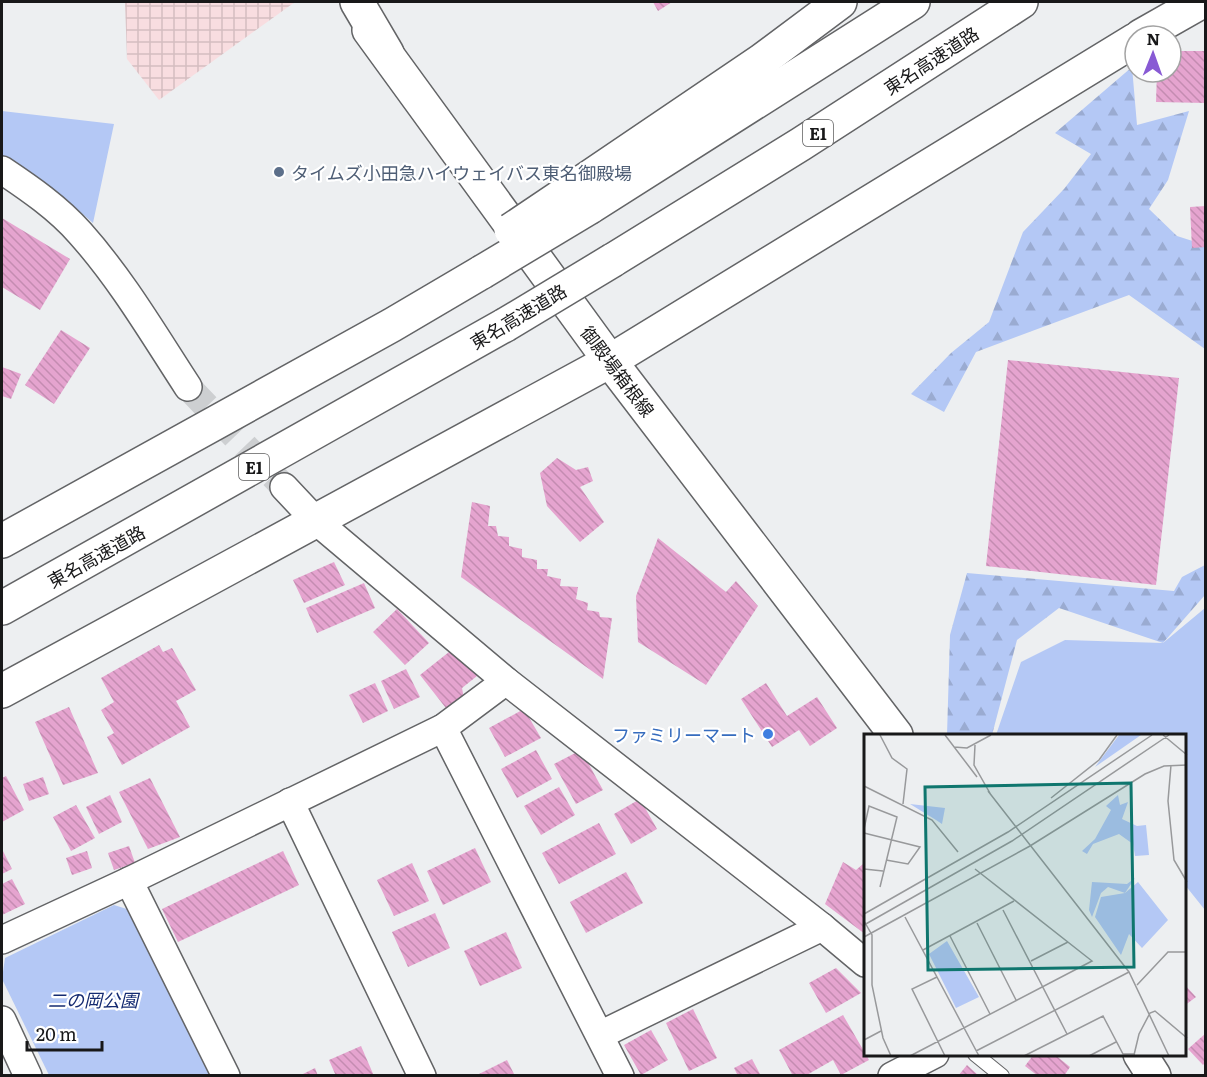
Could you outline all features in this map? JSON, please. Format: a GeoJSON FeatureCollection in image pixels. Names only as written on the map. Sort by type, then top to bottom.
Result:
{"type":"FeatureCollection","features":[{"type":"Feature","properties":{"kind":"main road","name":"御殿場箱根線"},"geometry":{"type":"LineString","coordinates":[[348,2],[610,361],[895,734]]}},
{"type":"Feature","properties":{"kind":"main road"},"geometry":{"type":"LineString","coordinates":[[357,2],[387,53]]}},
{"type":"Feature","properties":{"kind":"main road"},"geometry":{"type":"LineString","coordinates":[[584,196],[840,2]]}},
{"type":"Feature","properties":{"kind":"main road"},"geometry":{"type":"LineString","coordinates":[[2,541],[392,325],[478,264],[584,196],[913,2]]}},
{"type":"Feature","properties":{"kind":"main road","name":"東名高速道路"},"geometry":{"type":"LineString","coordinates":[[2,608],[505,325],[801,144],[1022,2]]}},
{"type":"Feature","properties":{"kind":"main road"},"geometry":{"type":"LineString","coordinates":[[1163,24],[1202,2]]}},
{"type":"Feature","properties":{"kind":"main road"},"geometry":{"type":"LineString","coordinates":[[2,691],[610,361],[1123,47]]}},
{"type":"Feature","properties":{"kind":"main road"},"geometry":{"type":"LineString","coordinates":[[1141,1056],[1154,1076]]}},
{"type":"Feature","properties":{"kind":"street"},"geometry":{"type":"LineString","coordinates":[[2,170],[36,193],[79,232],[124,291],[188,387]]}},
{"type":"Feature","properties":{"kind":"street"},"geometry":{"type":"LineString","coordinates":[[284,487],[315,520],[506,681],[864,962]]}},
{"type":"Feature","properties":{"kind":"street"},"geometry":{"type":"LineString","coordinates":[[2,940],[129,881],[443,728],[506,681]]}},
{"type":"Feature","properties":{"kind":"street"},"geometry":{"type":"LineString","coordinates":[[443,728],[620,1076]]}},
{"type":"Feature","properties":{"kind":"street"},"geometry":{"type":"LineString","coordinates":[[291,802],[422,1076]]}},
{"type":"Feature","properties":{"kind":"street"},"geometry":{"type":"LineString","coordinates":[[129,881],[226,1076]]}},
{"type":"Feature","properties":{"kind":"street"},"geometry":{"type":"LineString","coordinates":[[600,1035],[822,927]]}},
{"type":"Feature","properties":{"kind":"street"},"geometry":{"type":"LineString","coordinates":[[2,1020],[28,1076]]}},
{"type":"Feature","properties":{"kind":"street"},"geometry":{"type":"LineString","coordinates":[[892,1076],[931,1056]]}},
{"type":"Feature","properties":{"kind":"lane"},"geometry":{"type":"LineString","coordinates":[[977,1056],[1002,1076]]}},
{"type":"Feature","properties":{"kind":"shaded area"},"geometry":{"type":"Polygon","coordinates":[[[125,2],[295,2],[159,100],[127,59],[125,2]]]}},
{"type":"Feature","properties":{"kind":"green space"},"geometry":{"type":"Polygon","coordinates":[[[1123,75],[1123,84],[1133,84],[1137,125],[1189,111],[1168,180],[1149,209],[1177,236],[1205,245],[1205,349],[1129,295],[976,352],[944,412],[911,394],[951,353],[989,322],[1023,232],[1064,189],[1091,154],[1055,133],[1123,75]]]}},
{"type":"Feature","properties":{"kind":"green space"},"geometry":{"type":"Polygon","coordinates":[[[2,111],[114,124],[93,223],[62,196],[2,159],[2,111]]]}},
{"type":"Feature","properties":{"kind":"green space"},"geometry":{"type":"Polygon","coordinates":[[[1205,565],[1205,595],[1163,643],[1059,608],[1017,640],[992,734],[947,734],[950,635],[967,573],[1174,591],[1182,577],[1205,565]]]}},
{"type":"Feature","properties":{"kind":"green space"},"geometry":{"type":"Polygon","coordinates":[[[1205,608],[1205,910],[1186,886],[1186,734],[996,734],[1021,662],[1065,640],[1163,643],[1205,608]]]}},
{"type":"Feature","properties":{"kind":"green space","name":"二の岡公園"},"geometry":{"type":"Polygon","coordinates":[[[114,905],[130,910],[211,1075],[49,1075],[2,979],[5,958],[114,905]]]}},
{"type":"Feature","properties":{"kind":"building"},"geometry":{"type":"Polygon","coordinates":[[[653,2],[672,2],[658,11],[653,2]]]}},
{"type":"Feature","properties":{"kind":"building"},"geometry":{"type":"Polygon","coordinates":[[[1183,51],[1206,51],[1206,103],[1156,102],[1157,84],[1183,84],[1183,51]]]}},
{"type":"Feature","properties":{"kind":"building"},"geometry":{"type":"Polygon","coordinates":[[[1206,206],[1206,247],[1192,248],[1190,207],[1206,206]]]}},
{"type":"Feature","properties":{"kind":"building"},"geometry":{"type":"Polygon","coordinates":[[[2,218],[70,259],[40,310],[2,287],[2,218]]]}},
{"type":"Feature","properties":{"kind":"building"},"geometry":{"type":"Polygon","coordinates":[[[61,330],[90,348],[54,404],[25,385],[61,330]]]}},
{"type":"Feature","properties":{"kind":"building"},"geometry":{"type":"Polygon","coordinates":[[[1008,360],[1179,378],[1156,585],[986,566],[1008,360]]]}},
{"type":"Feature","properties":{"kind":"building"},"geometry":{"type":"Polygon","coordinates":[[[2,367],[21,374],[11,399],[2,396],[2,367]]]}},
{"type":"Feature","properties":{"kind":"building"},"geometry":{"type":"Polygon","coordinates":[[[557,458],[576,470],[588,467],[593,481],[580,487],[604,522],[580,542],[547,506],[540,473],[557,458]]]}},
{"type":"Feature","properties":{"kind":"building"},"geometry":{"type":"Polygon","coordinates":[[[472,502],[490,506],[488,526],[496,526],[498,536],[509,537],[509,546],[522,549],[522,557],[537,560],[537,569],[548,569],[547,576],[561,579],[560,586],[578,587],[576,599],[588,603],[587,610],[599,612],[600,617],[612,618],[603,679],[461,577],[472,502]]]}},
{"type":"Feature","properties":{"kind":"building"},"geometry":{"type":"Polygon","coordinates":[[[658,538],[726,592],[736,581],[758,606],[706,685],[638,642],[636,596],[658,538]]]}},
{"type":"Feature","properties":{"kind":"building"},"geometry":{"type":"Polygon","coordinates":[[[334,562],[345,585],[304,603],[293,580],[334,562]]]}},
{"type":"Feature","properties":{"kind":"building"},"geometry":{"type":"Polygon","coordinates":[[[364,583],[375,608],[317,633],[306,608],[364,583]]]}},
{"type":"Feature","properties":{"kind":"building"},"geometry":{"type":"Polygon","coordinates":[[[397,609],[429,643],[405,665],[373,632],[397,609]]]}},
{"type":"Feature","properties":{"kind":"building"},"geometry":{"type":"Polygon","coordinates":[[[159,645],[163,652],[172,648],[196,690],[176,701],[190,727],[122,765],[107,737],[114,733],[101,710],[114,702],[101,678],[159,645]]]}},
{"type":"Feature","properties":{"kind":"building"},"geometry":{"type":"Polygon","coordinates":[[[454,648],[477,676],[462,688],[464,699],[449,712],[420,675],[454,648]]]}},
{"type":"Feature","properties":{"kind":"building"},"geometry":{"type":"Polygon","coordinates":[[[406,669],[420,697],[394,709],[381,681],[406,669]]]}},
{"type":"Feature","properties":{"kind":"building"},"geometry":{"type":"Polygon","coordinates":[[[375,683],[388,711],[363,723],[349,695],[375,683]]]}},
{"type":"Feature","properties":{"kind":"building"},"geometry":{"type":"Polygon","coordinates":[[[766,683],[787,716],[817,697],[837,728],[810,746],[799,730],[772,747],[741,699],[766,683]]]}},
{"type":"Feature","properties":{"kind":"building"},"geometry":{"type":"Polygon","coordinates":[[[69,707],[98,773],[63,785],[35,722],[69,707]]]}},
{"type":"Feature","properties":{"kind":"building"},"geometry":{"type":"Polygon","coordinates":[[[524,709],[541,738],[505,757],[489,728],[524,709]]]}},
{"type":"Feature","properties":{"kind":"building"},"geometry":{"type":"Polygon","coordinates":[[[536,750],[552,779],[517,798],[501,769],[536,750]]]}},
{"type":"Feature","properties":{"kind":"building"},"geometry":{"type":"Polygon","coordinates":[[[581,750],[603,790],[576,804],[554,764],[581,750]]]}},
{"type":"Feature","properties":{"kind":"building"},"geometry":{"type":"Polygon","coordinates":[[[6,776],[24,810],[2,822],[2,778],[6,776]]]}},
{"type":"Feature","properties":{"kind":"building"},"geometry":{"type":"Polygon","coordinates":[[[43,777],[49,794],[29,801],[23,784],[43,777]]]}},
{"type":"Feature","properties":{"kind":"building"},"geometry":{"type":"Polygon","coordinates":[[[150,778],[180,837],[148,849],[119,792],[150,778]]]}},
{"type":"Feature","properties":{"kind":"building"},"geometry":{"type":"Polygon","coordinates":[[[559,787],[575,815],[541,835],[524,806],[559,787]]]}},
{"type":"Feature","properties":{"kind":"building"},"geometry":{"type":"Polygon","coordinates":[[[110,795],[122,822],[99,834],[86,807],[110,795]]]}},
{"type":"Feature","properties":{"kind":"building"},"geometry":{"type":"Polygon","coordinates":[[[640,799],[657,829],[631,844],[614,814],[640,799]]]}},
{"type":"Feature","properties":{"kind":"building"},"geometry":{"type":"Polygon","coordinates":[[[76,805],[95,838],[71,851],[53,817],[76,805]]]}},
{"type":"Feature","properties":{"kind":"building"},"geometry":{"type":"Polygon","coordinates":[[[599,823],[616,854],[559,884],[542,853],[599,823]]]}},
{"type":"Feature","properties":{"kind":"building"},"geometry":{"type":"Polygon","coordinates":[[[129,846],[135,863],[114,870],[108,853],[129,846]]]}},
{"type":"Feature","properties":{"kind":"building"},"geometry":{"type":"Polygon","coordinates":[[[475,848],[491,882],[443,905],[427,871],[475,848]]]}},
{"type":"Feature","properties":{"kind":"building"},"geometry":{"type":"Polygon","coordinates":[[[2,849],[12,869],[2,874],[2,849]]]}},
{"type":"Feature","properties":{"kind":"building"},"geometry":{"type":"Polygon","coordinates":[[[87,851],[92,868],[72,875],[66,858],[87,851]]]}},
{"type":"Feature","properties":{"kind":"building"},"geometry":{"type":"Polygon","coordinates":[[[283,851],[299,885],[178,942],[162,909],[283,851]]]}},
{"type":"Feature","properties":{"kind":"building"},"geometry":{"type":"Polygon","coordinates":[[[843,862],[856,870],[864,864],[864,933],[825,904],[843,862]]]}},
{"type":"Feature","properties":{"kind":"building"},"geometry":{"type":"Polygon","coordinates":[[[412,863],[429,901],[394,916],[377,880],[412,863]]]}},
{"type":"Feature","properties":{"kind":"building"},"geometry":{"type":"Polygon","coordinates":[[[626,872],[643,903],[586,933],[570,902],[626,872]]]}},
{"type":"Feature","properties":{"kind":"building"},"geometry":{"type":"Polygon","coordinates":[[[12,879],[25,904],[2,915],[2,884],[12,879]]]}},
{"type":"Feature","properties":{"kind":"building"},"geometry":{"type":"Polygon","coordinates":[[[435,913],[450,948],[408,967],[392,932],[435,913]]]}},
{"type":"Feature","properties":{"kind":"building"},"geometry":{"type":"Polygon","coordinates":[[[506,932],[522,968],[480,986],[464,951],[506,932]]]}},
{"type":"Feature","properties":{"kind":"building"},"geometry":{"type":"Polygon","coordinates":[[[836,968],[861,993],[826,1013],[809,983],[836,968]]]}},
{"type":"Feature","properties":{"kind":"building"},"geometry":{"type":"Polygon","coordinates":[[[1186,986],[1196,997],[1186,1004],[1186,986]]]}},
{"type":"Feature","properties":{"kind":"building"},"geometry":{"type":"Polygon","coordinates":[[[693,1009],[717,1058],[689,1071],[666,1023],[693,1009]]]}},
{"type":"Feature","properties":{"kind":"building"},"geometry":{"type":"Polygon","coordinates":[[[843,1015],[864,1051],[864,1056],[869,1060],[841,1075],[833,1060],[805,1076],[793,1076],[779,1050],[843,1015]]]}},
{"type":"Feature","properties":{"kind":"building"},"geometry":{"type":"Polygon","coordinates":[[[651,1030],[668,1060],[641,1075],[624,1045],[651,1030]]]}},
{"type":"Feature","properties":{"kind":"building"},"geometry":{"type":"Polygon","coordinates":[[[1206,1033],[1206,1062],[1203,1065],[1188,1049],[1206,1033]]]}},
{"type":"Feature","properties":{"kind":"building"},"geometry":{"type":"Polygon","coordinates":[[[361,1046],[374,1076],[336,1076],[329,1060],[361,1046]]]}},
{"type":"Feature","properties":{"kind":"building"},"geometry":{"type":"Polygon","coordinates":[[[1032,1056],[1056,1056],[1070,1067],[1064,1076],[1038,1076],[1025,1066],[1032,1056]]]}},
{"type":"Feature","properties":{"kind":"building"},"geometry":{"type":"Polygon","coordinates":[[[752,1059],[761,1076],[738,1076],[734,1068],[752,1059]]]}},
{"type":"Feature","properties":{"kind":"building"},"geometry":{"type":"Polygon","coordinates":[[[507,1060],[515,1076],[475,1076],[507,1060]]]}},
{"type":"Feature","properties":{"kind":"building"},"geometry":{"type":"Polygon","coordinates":[[[967,1065],[979,1076],[958,1076],[967,1065]]]}},
{"type":"Feature","properties":{"kind":"building"},"geometry":{"type":"Polygon","coordinates":[[[315,1068],[318,1076],[299,1076],[315,1068]]]}},
{"type":"Feature","properties":{"kind":"tunnel"},"geometry":{"type":"LineString","coordinates":[[188,387],[284,487]]}},
{"type":"Feature","properties":{"kind":"place","name":"タイムズ小田急ハイウェイバス東名御殿場"},"geometry":{"type":"Point","coordinates":[279,172]}},
{"type":"Feature","properties":{"kind":"place","name":"ファミリーマート"},"geometry":{"type":"Point","coordinates":[768,734]}}]}
